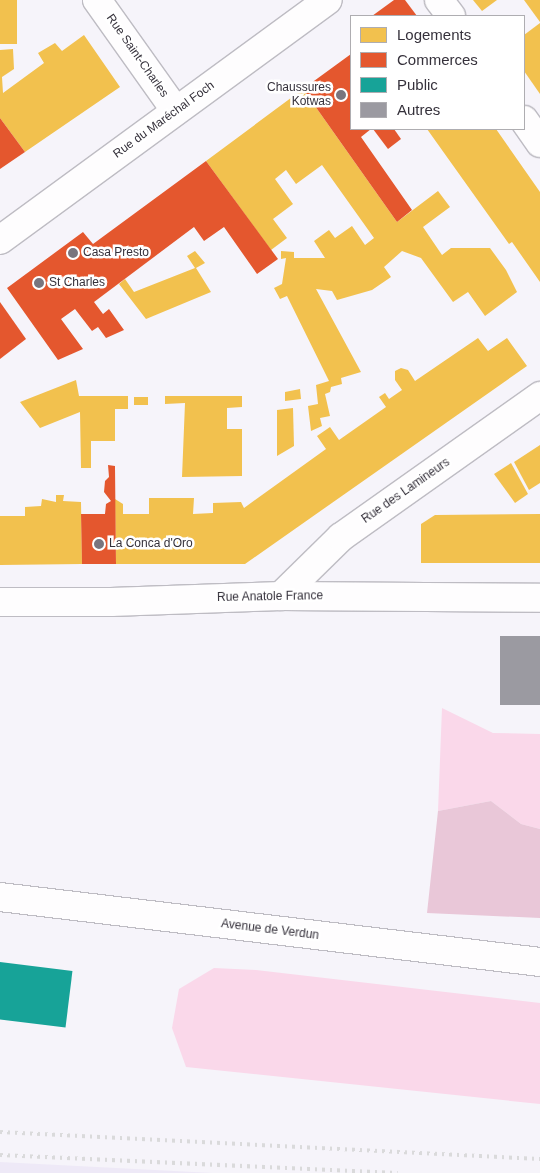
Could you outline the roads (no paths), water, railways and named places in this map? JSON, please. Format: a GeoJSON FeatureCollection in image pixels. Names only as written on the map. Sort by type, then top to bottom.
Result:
{"type":"FeatureCollection","features":[{"type":"Feature","properties":{"kind":"street","name":"Rue Saint-Charles"},"geometry":{"type":"LineString","coordinates":[[98,0],[176,111]]}},
{"type":"Feature","properties":{"kind":"street","name":"Rue du Maréchal Foch"},"geometry":{"type":"LineString","coordinates":[[0,240],[328,0]]}},
{"type":"Feature","properties":{"kind":"street"},"geometry":{"type":"LineString","coordinates":[[439,0],[450,15]]}},
{"type":"Feature","properties":{"kind":"street"},"geometry":{"type":"LineString","coordinates":[[525,121],[540,143]]}},
{"type":"Feature","properties":{"kind":"street","name":"Rue des Lamineurs"},"geometry":{"type":"LineString","coordinates":[[281,596],[341,537],[540,396]]}},
{"type":"Feature","properties":{"kind":"street","name":"Rue Anatole France"},"geometry":{"type":"LineString","coordinates":[[0,602],[111,602],[281,596],[540,598]]}},
{"type":"Feature","properties":{"kind":"street","name":"Avenue de Verdun"},"geometry":{"type":"LineString","coordinates":[[0,897],[540,962]]}},
{"type":"Feature","properties":{"kind":"railway"},"geometry":{"type":"LineString","coordinates":[[0,1132],[540,1159]]}},
{"type":"Feature","properties":{"kind":"railway"},"geometry":{"type":"LineString","coordinates":[[0,1155],[398,1173]]}},
{"type":"Feature","properties":{"kind":"place","name":"Chaussures Kotwas"},"geometry":{"type":"Point","coordinates":[341,95]}},
{"type":"Feature","properties":{"kind":"place","name":"Casa Presto"},"geometry":{"type":"Point","coordinates":[73,253]}},
{"type":"Feature","properties":{"kind":"place","name":"St Charles"},"geometry":{"type":"Point","coordinates":[39,283]}},
{"type":"Feature","properties":{"kind":"place","name":"La Conca d'Oro"},"geometry":{"type":"Point","coordinates":[99,544]}}]}
